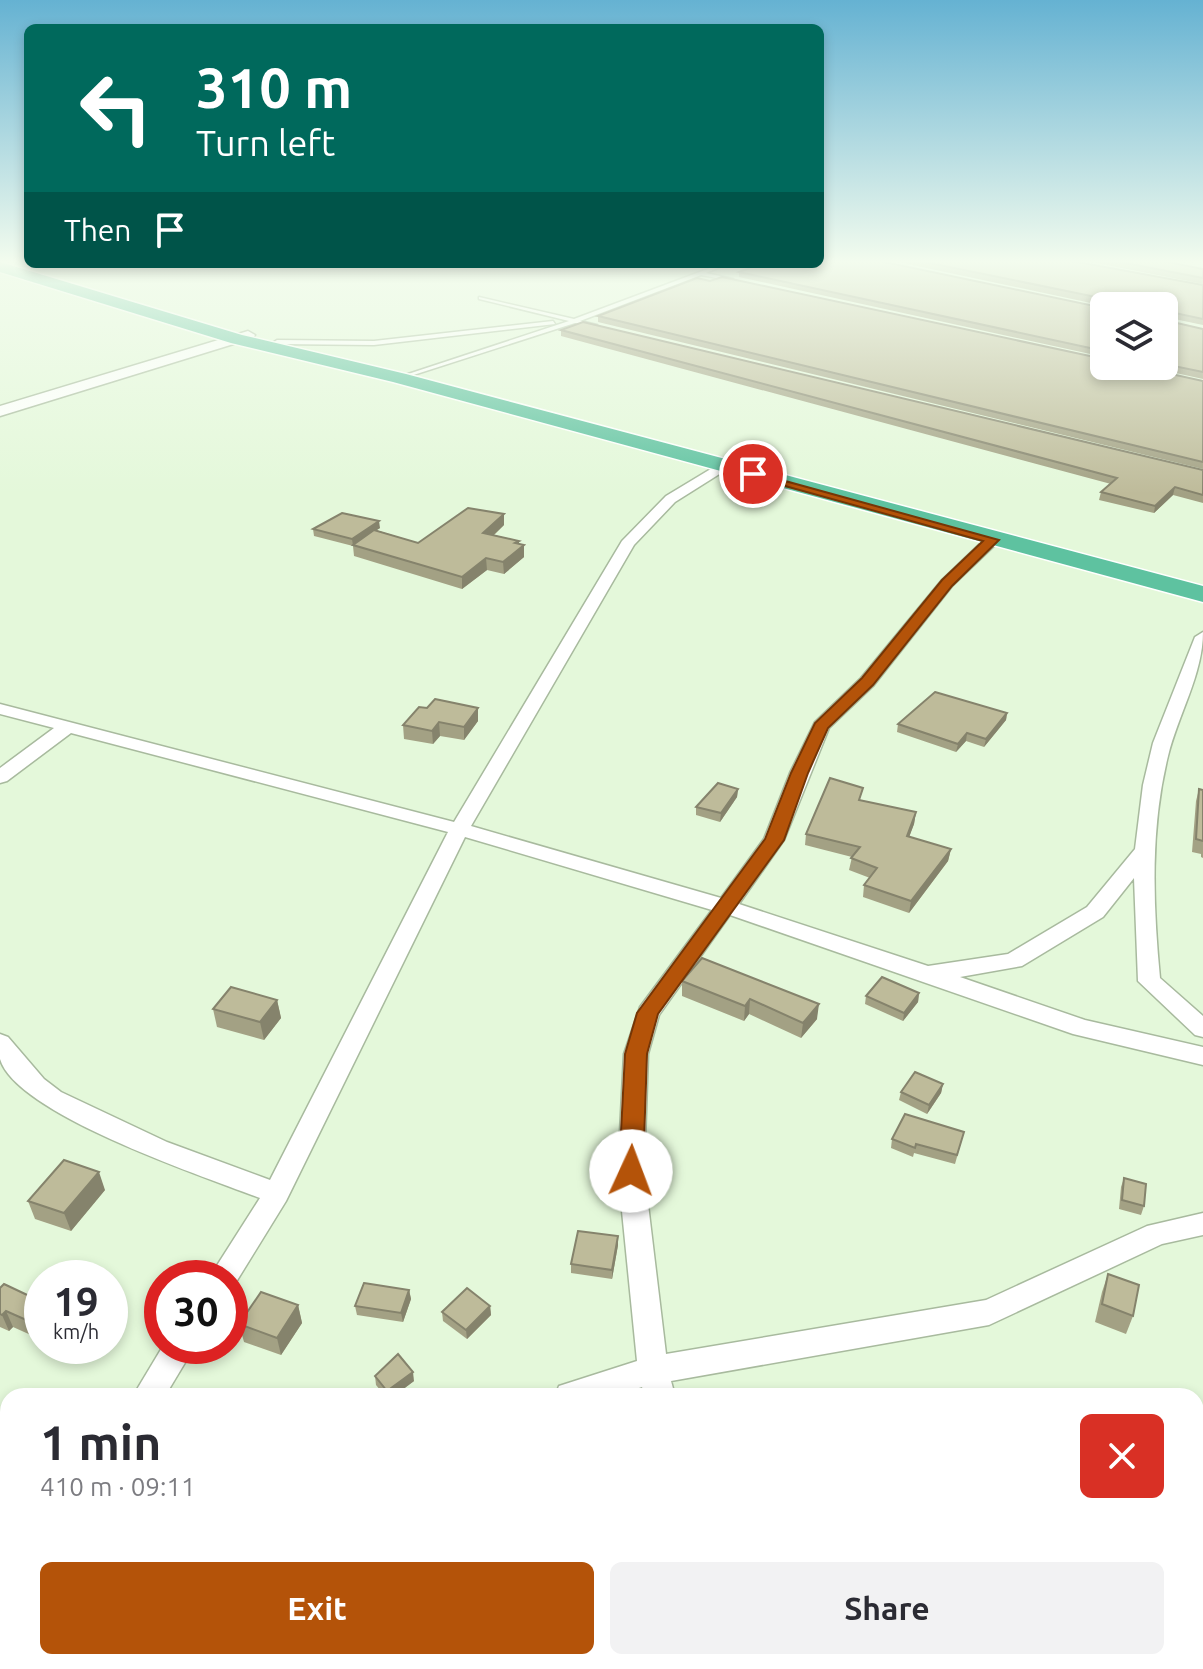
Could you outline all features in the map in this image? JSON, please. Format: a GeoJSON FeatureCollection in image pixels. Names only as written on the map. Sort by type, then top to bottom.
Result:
{"type":"FeatureCollection","features":[{"type":"Feature","properties":{"kind":"highway"},"geometry":{"type":"LineString","coordinates":[[245,338],[1203,594]]}},
{"type":"Feature","properties":{"kind":"highway"},"geometry":{"type":"LineString","coordinates":[[248,338],[277,342],[399,378]]}},
{"type":"Feature","properties":{"kind":"street"},"geometry":{"type":"LineString","coordinates":[[0,411],[239,338]]}},
{"type":"Feature","properties":{"kind":"street"},"geometry":{"type":"LineString","coordinates":[[234,1260],[277,1193],[459,829],[642,524],[671,497],[724,465]]}},
{"type":"Feature","properties":{"kind":"street"},"geometry":{"type":"LineString","coordinates":[[657,1383],[631,1171],[636,1054],[648,1013],[774,840],[799,773],[821,726],[867,682],[947,583],[992,540]]}},
{"type":"Feature","properties":{"kind":"street"},"geometry":{"type":"LineString","coordinates":[[1203,637],[1157,759],[1145,850],[1144,932],[1149,981],[1203,1029]]}},
{"type":"Feature","properties":{"kind":"street"},"geometry":{"type":"LineString","coordinates":[[0,709],[459,829],[724,906],[1081,1028],[1203,1056]]}},
{"type":"Feature","properties":{"kind":"street"},"geometry":{"type":"LineString","coordinates":[[0,777],[67,727]]}},
{"type":"Feature","properties":{"kind":"street"},"geometry":{"type":"LineString","coordinates":[[927,974],[1014,961],[1095,912],[1145,850]]}},
{"type":"Feature","properties":{"kind":"street"},"geometry":{"type":"LineString","coordinates":[[0,1043],[35,1086],[52,1099],[158,1149],[277,1193]]}},
{"type":"Feature","properties":{"kind":"street"},"geometry":{"type":"LineString","coordinates":[[624,1388],[989,1312],[1157,1234],[1203,1224]]}},
{"type":"Feature","properties":{"kind":"street"},"geometry":{"type":"LineString","coordinates":[[153,1388],[168,1364]]}},
{"type":"Feature","properties":{"kind":"lane"},"geometry":{"type":"LineString","coordinates":[[277,342],[383,343],[428,338]]}},
{"type":"Feature","properties":{"kind":"lane"},"geometry":{"type":"LineString","coordinates":[[399,378],[523,338]]}},
{"type":"Feature","properties":{"kind":"building"},"geometry":{"type":"Polygon","coordinates":[[[591,338],[650,338],[1203,470],[1203,495],[1175,487],[1155,506],[1101,492],[1117,478],[591,338]]]}},
{"type":"Feature","properties":{"kind":"building"},"geometry":{"type":"Polygon","coordinates":[[[689,338],[1006,338],[1090,356],[1090,380],[1178,380],[1178,375],[1203,381],[1203,462],[689,338]]]}},
{"type":"Feature","properties":{"kind":"building"},"geometry":{"type":"Polygon","coordinates":[[[1043,338],[1090,338],[1090,348],[1043,338]]]}},
{"type":"Feature","properties":{"kind":"building"},"geometry":{"type":"Polygon","coordinates":[[[1178,338],[1203,338],[1203,372],[1178,367],[1178,338]]]}},
{"type":"Feature","properties":{"kind":"building"},"geometry":{"type":"Polygon","coordinates":[[[468,508],[504,514],[483,533],[519,541],[515,543],[524,545],[503,562],[486,558],[462,577],[353,545],[374,530],[418,543],[468,508]]]}},
{"type":"Feature","properties":{"kind":"building"},"geometry":{"type":"Polygon","coordinates":[[[342,513],[379,521],[352,539],[313,529],[342,513]]]}},
{"type":"Feature","properties":{"kind":"building"},"geometry":{"type":"Polygon","coordinates":[[[935,692],[1007,713],[986,739],[967,733],[958,744],[898,724],[935,692]]]}},
{"type":"Feature","properties":{"kind":"building"},"geometry":{"type":"Polygon","coordinates":[[[435,699],[478,708],[464,727],[439,722],[432,731],[403,725],[419,707],[427,708],[435,699]]]}},
{"type":"Feature","properties":{"kind":"building"},"geometry":{"type":"Polygon","coordinates":[[[830,778],[863,788],[859,800],[916,812],[907,836],[951,849],[911,901],[864,885],[877,868],[851,858],[860,847],[806,834],[830,778]]]}},
{"type":"Feature","properties":{"kind":"building"},"geometry":{"type":"Polygon","coordinates":[[[718,783],[738,789],[721,813],[696,807],[718,783]]]}},
{"type":"Feature","properties":{"kind":"building"},"geometry":{"type":"Polygon","coordinates":[[[1199,789],[1203,790],[1203,841],[1196,839],[1199,789]]]}},
{"type":"Feature","properties":{"kind":"building"},"geometry":{"type":"Polygon","coordinates":[[[702,958],[819,1004],[803,1023],[750,999],[745,1006],[682,981],[702,958]]]}},
{"type":"Feature","properties":{"kind":"building"},"geometry":{"type":"Polygon","coordinates":[[[882,977],[919,993],[904,1013],[866,996],[882,977]]]}},
{"type":"Feature","properties":{"kind":"building"},"geometry":{"type":"Polygon","coordinates":[[[231,987],[277,1000],[260,1022],[213,1009],[231,987]]]}},
{"type":"Feature","properties":{"kind":"building"},"geometry":{"type":"Polygon","coordinates":[[[915,1072],[943,1084],[929,1105],[901,1092],[915,1072]]]}},
{"type":"Feature","properties":{"kind":"building"},"geometry":{"type":"Polygon","coordinates":[[[905,1114],[964,1132],[957,1155],[916,1144],[915,1148],[892,1139],[905,1114]]]}},
{"type":"Feature","properties":{"kind":"building"},"geometry":{"type":"Polygon","coordinates":[[[64,1160],[99,1172],[64,1213],[28,1201],[64,1160]]]}},
{"type":"Feature","properties":{"kind":"building"},"geometry":{"type":"Polygon","coordinates":[[[1124,1178],[1146,1184],[1144,1206],[1122,1200],[1124,1178]]]}},
{"type":"Feature","properties":{"kind":"building"},"geometry":{"type":"Polygon","coordinates":[[[578,1231],[618,1236],[612,1270],[571,1264],[578,1231]]]}},
{"type":"Feature","properties":{"kind":"building"},"geometry":{"type":"Polygon","coordinates":[[[1108,1274],[1139,1285],[1133,1316],[1102,1304],[1108,1274]]]}},
{"type":"Feature","properties":{"kind":"building"},"geometry":{"type":"Polygon","coordinates":[[[364,1283],[409,1290],[401,1313],[355,1306],[364,1283]]]}},
{"type":"Feature","properties":{"kind":"building"},"geometry":{"type":"Polygon","coordinates":[[[4,1284],[24,1293],[24,1319],[6,1311],[0,1314],[0,1288],[4,1284]]]}},
{"type":"Feature","properties":{"kind":"building"},"geometry":{"type":"Polygon","coordinates":[[[467,1288],[490,1306],[466,1330],[442,1312],[467,1288]]]}},
{"type":"Feature","properties":{"kind":"building"},"geometry":{"type":"Polygon","coordinates":[[[261,1292],[298,1305],[277,1338],[248,1327],[248,1311],[261,1292]]]}},
{"type":"Feature","properties":{"kind":"building"},"geometry":{"type":"Polygon","coordinates":[[[398,1354],[413,1372],[391,1388],[385,1388],[375,1376],[398,1354]]]}},
{"type":"Feature","properties":{"kind":"route"},"geometry":{"type":"LineString","coordinates":[[631,1171],[636,1054],[648,1013],[774,840],[799,773],[821,726],[867,682],[947,583],[992,540],[753,474]]}}]}
